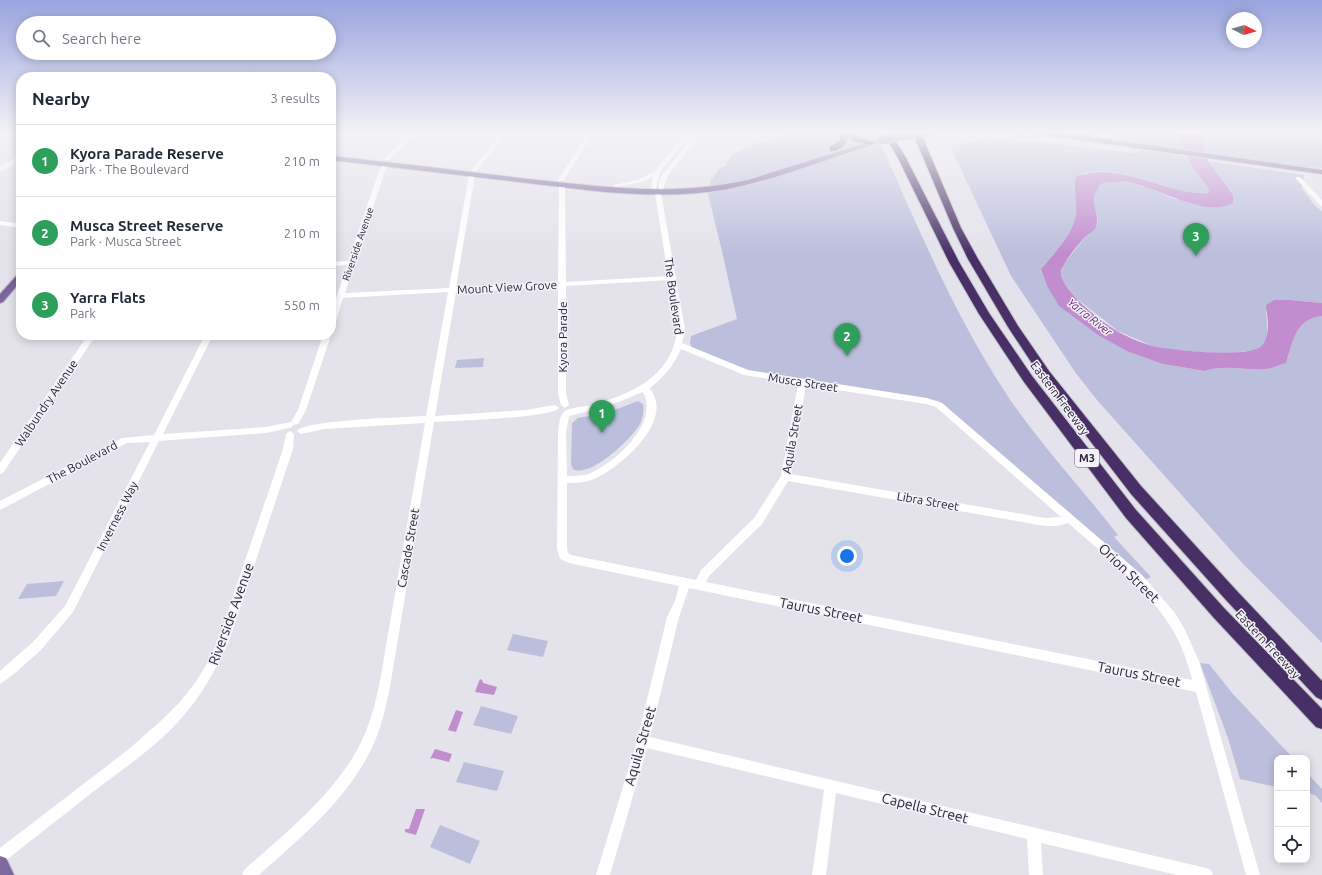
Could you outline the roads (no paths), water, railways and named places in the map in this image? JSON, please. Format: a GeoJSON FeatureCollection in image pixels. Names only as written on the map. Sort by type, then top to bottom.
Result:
{"type":"FeatureCollection","features":[{"type":"Feature","properties":{"kind":"highway","name":"Eastern Freeway"},"geometry":{"type":"LineString","coordinates":[[909,172],[954,262],[998,337],[1028,379],[1131,514],[1188,579],[1322,721]]}},
{"type":"Feature","properties":{"kind":"highway","name":"Eastern Freeway"},"geometry":{"type":"LineString","coordinates":[[933,172],[957,228],[973,260],[1009,322],[1046,374],[1136,490],[1231,595],[1322,692]]}},
{"type":"Feature","properties":{"kind":"main road"},"geometry":{"type":"LineString","coordinates":[[473,172],[623,192],[704,190],[784,172]]}},
{"type":"Feature","properties":{"kind":"main road"},"geometry":{"type":"LineString","coordinates":[[736,182],[767,172]]}},
{"type":"Feature","properties":{"kind":"main road"},"geometry":{"type":"LineString","coordinates":[[562,183],[658,190]]}},
{"type":"Feature","properties":{"kind":"main road"},"geometry":{"type":"LineString","coordinates":[[1,297],[16,283]]}},
{"type":"Feature","properties":{"kind":"main road"},"geometry":{"type":"LineString","coordinates":[[0,864],[5,875]]}},
{"type":"Feature","properties":{"kind":"street","name":"Riverside Avenue"},"geometry":{"type":"LineString","coordinates":[[336,308],[382,172]]}},
{"type":"Feature","properties":{"kind":"street","name":"Cascade Street"},"geometry":{"type":"LineString","coordinates":[[249,875],[333,795],[348,778],[369,740],[379,712],[473,172]]}},
{"type":"Feature","properties":{"kind":"street"},"geometry":{"type":"LineString","coordinates":[[562,183],[568,172]]}},
{"type":"Feature","properties":{"kind":"street"},"geometry":{"type":"LineString","coordinates":[[616,186],[640,181],[657,172],[658,190]]}},
{"type":"Feature","properties":{"kind":"street"},"geometry":{"type":"LineString","coordinates":[[658,190],[668,172]]}},
{"type":"Feature","properties":{"kind":"street"},"geometry":{"type":"LineString","coordinates":[[1298,178],[1322,204]]}},
{"type":"Feature","properties":{"kind":"street","name":"Kyora Parade"},"geometry":{"type":"LineString","coordinates":[[562,183],[562,411]]}},
{"type":"Feature","properties":{"kind":"street","name":"The Boulevard"},"geometry":{"type":"LineString","coordinates":[[0,506],[118,442],[131,438],[562,411],[601,405],[628,396],[646,387],[668,367],[679,346],[682,330],[658,190]]}},
{"type":"Feature","properties":{"kind":"street"},"geometry":{"type":"LineString","coordinates":[[0,223],[16,225]]}},
{"type":"Feature","properties":{"kind":"street"},"geometry":{"type":"LineString","coordinates":[[336,264],[351,263]]}},
{"type":"Feature","properties":{"kind":"street","name":"Mount View Grove"},"geometry":{"type":"LineString","coordinates":[[340,296],[673,278]]}},
{"type":"Feature","properties":{"kind":"street","name":"Walbundry Avenue"},"geometry":{"type":"LineString","coordinates":[[0,470],[89,340]]}},
{"type":"Feature","properties":{"kind":"street","name":"Inverness Way"},"geometry":{"type":"LineString","coordinates":[[0,678],[46,639],[69,609],[206,340]]}},
{"type":"Feature","properties":{"kind":"street","name":"Riverside Avenue"},"geometry":{"type":"LineString","coordinates":[[0,856],[152,739],[184,708],[197,691],[215,661],[223,641],[325,340]]}},
{"type":"Feature","properties":{"kind":"street","name":"Musca Street"},"geometry":{"type":"LineString","coordinates":[[679,346],[747,373],[932,402]]}},
{"type":"Feature","properties":{"kind":"street","name":"Aquila Street"},"geometry":{"type":"LineString","coordinates":[[699,586],[705,574],[758,521],[786,477],[802,382]]}},
{"type":"Feature","properties":{"kind":"street"},"geometry":{"type":"LineString","coordinates":[[562,480],[591,476],[615,461],[632,446],[647,428],[651,420],[651,397],[646,387]]}},
{"type":"Feature","properties":{"kind":"street","name":"Orion Street"},"geometry":{"type":"LineString","coordinates":[[932,402],[944,408],[1070,518],[1138,578],[1161,604],[1180,632],[1193,661],[1253,875]]}},
{"type":"Feature","properties":{"kind":"street","name":"Taurus Street"},"geometry":{"type":"LineString","coordinates":[[562,411],[562,549],[564,556],[574,561],[1201,686]]}},
{"type":"Feature","properties":{"kind":"street","name":"Libra Street"},"geometry":{"type":"LineString","coordinates":[[786,477],[1045,522],[1057,522],[1070,518]]}},
{"type":"Feature","properties":{"kind":"street","name":"Aquila Street"},"geometry":{"type":"LineString","coordinates":[[603,875],[643,741],[673,617],[680,601],[681,582]]}},
{"type":"Feature","properties":{"kind":"street","name":"Capella Street"},"geometry":{"type":"LineString","coordinates":[[643,741],[1206,875]]}},
{"type":"Feature","properties":{"kind":"street"},"geometry":{"type":"LineString","coordinates":[[820,875],[831,785]]}},
{"type":"Feature","properties":{"kind":"street"},"geometry":{"type":"LineString","coordinates":[[1034,834],[1036,875]]}},
{"type":"Feature","properties":{"kind":"water","name":"Yarra River"},"geometry":{"type":"Polygon","coordinates":[[[1109,172],[1142,179],[1175,189],[1209,193],[1206,185],[1196,172],[1216,172],[1233,195],[1233,203],[1222,207],[1209,207],[1181,200],[1127,182],[1109,182],[1098,186],[1094,200],[1097,218],[1096,227],[1075,248],[1062,267],[1062,278],[1066,287],[1073,296],[1092,313],[1117,331],[1133,339],[1162,348],[1217,353],[1247,351],[1258,348],[1264,343],[1268,324],[1266,305],[1274,300],[1322,303],[1322,316],[1313,318],[1306,322],[1296,333],[1286,363],[1268,369],[1219,368],[1205,371],[1163,364],[1127,351],[1098,335],[1059,306],[1047,286],[1041,269],[1057,250],[1071,229],[1076,214],[1076,177],[1093,173],[1109,172]]]}},
{"type":"Feature","properties":{"kind":"water"},"geometry":{"type":"Polygon","coordinates":[[[480,679],[483,683],[497,687],[494,695],[475,692],[480,679]]]}},
{"type":"Feature","properties":{"kind":"water"},"geometry":{"type":"Polygon","coordinates":[[[456,710],[463,712],[456,732],[448,730],[456,710]]]}},
{"type":"Feature","properties":{"kind":"water"},"geometry":{"type":"Polygon","coordinates":[[[435,749],[452,754],[449,762],[433,758],[430,759],[435,749]]]}},
{"type":"Feature","properties":{"kind":"water"},"geometry":{"type":"Polygon","coordinates":[[[416,809],[425,809],[416,835],[405,832],[405,829],[409,829],[416,809]]]}},
{"type":"Feature","properties":{"kind":"tram line"},"geometry":{"type":"LineString","coordinates":[[0,298],[16,279]]}},
{"type":"Feature","properties":{"kind":"place","name":"Yarra Flats"},"geometry":{"type":"Point","coordinates":[1196,256]}},
{"type":"Feature","properties":{"kind":"place","name":"Musca Street Reserve"},"geometry":{"type":"Point","coordinates":[847,356]}},
{"type":"Feature","properties":{"kind":"place","name":"Kyora Parade Reserve"},"geometry":{"type":"Point","coordinates":[602,433]}}]}
